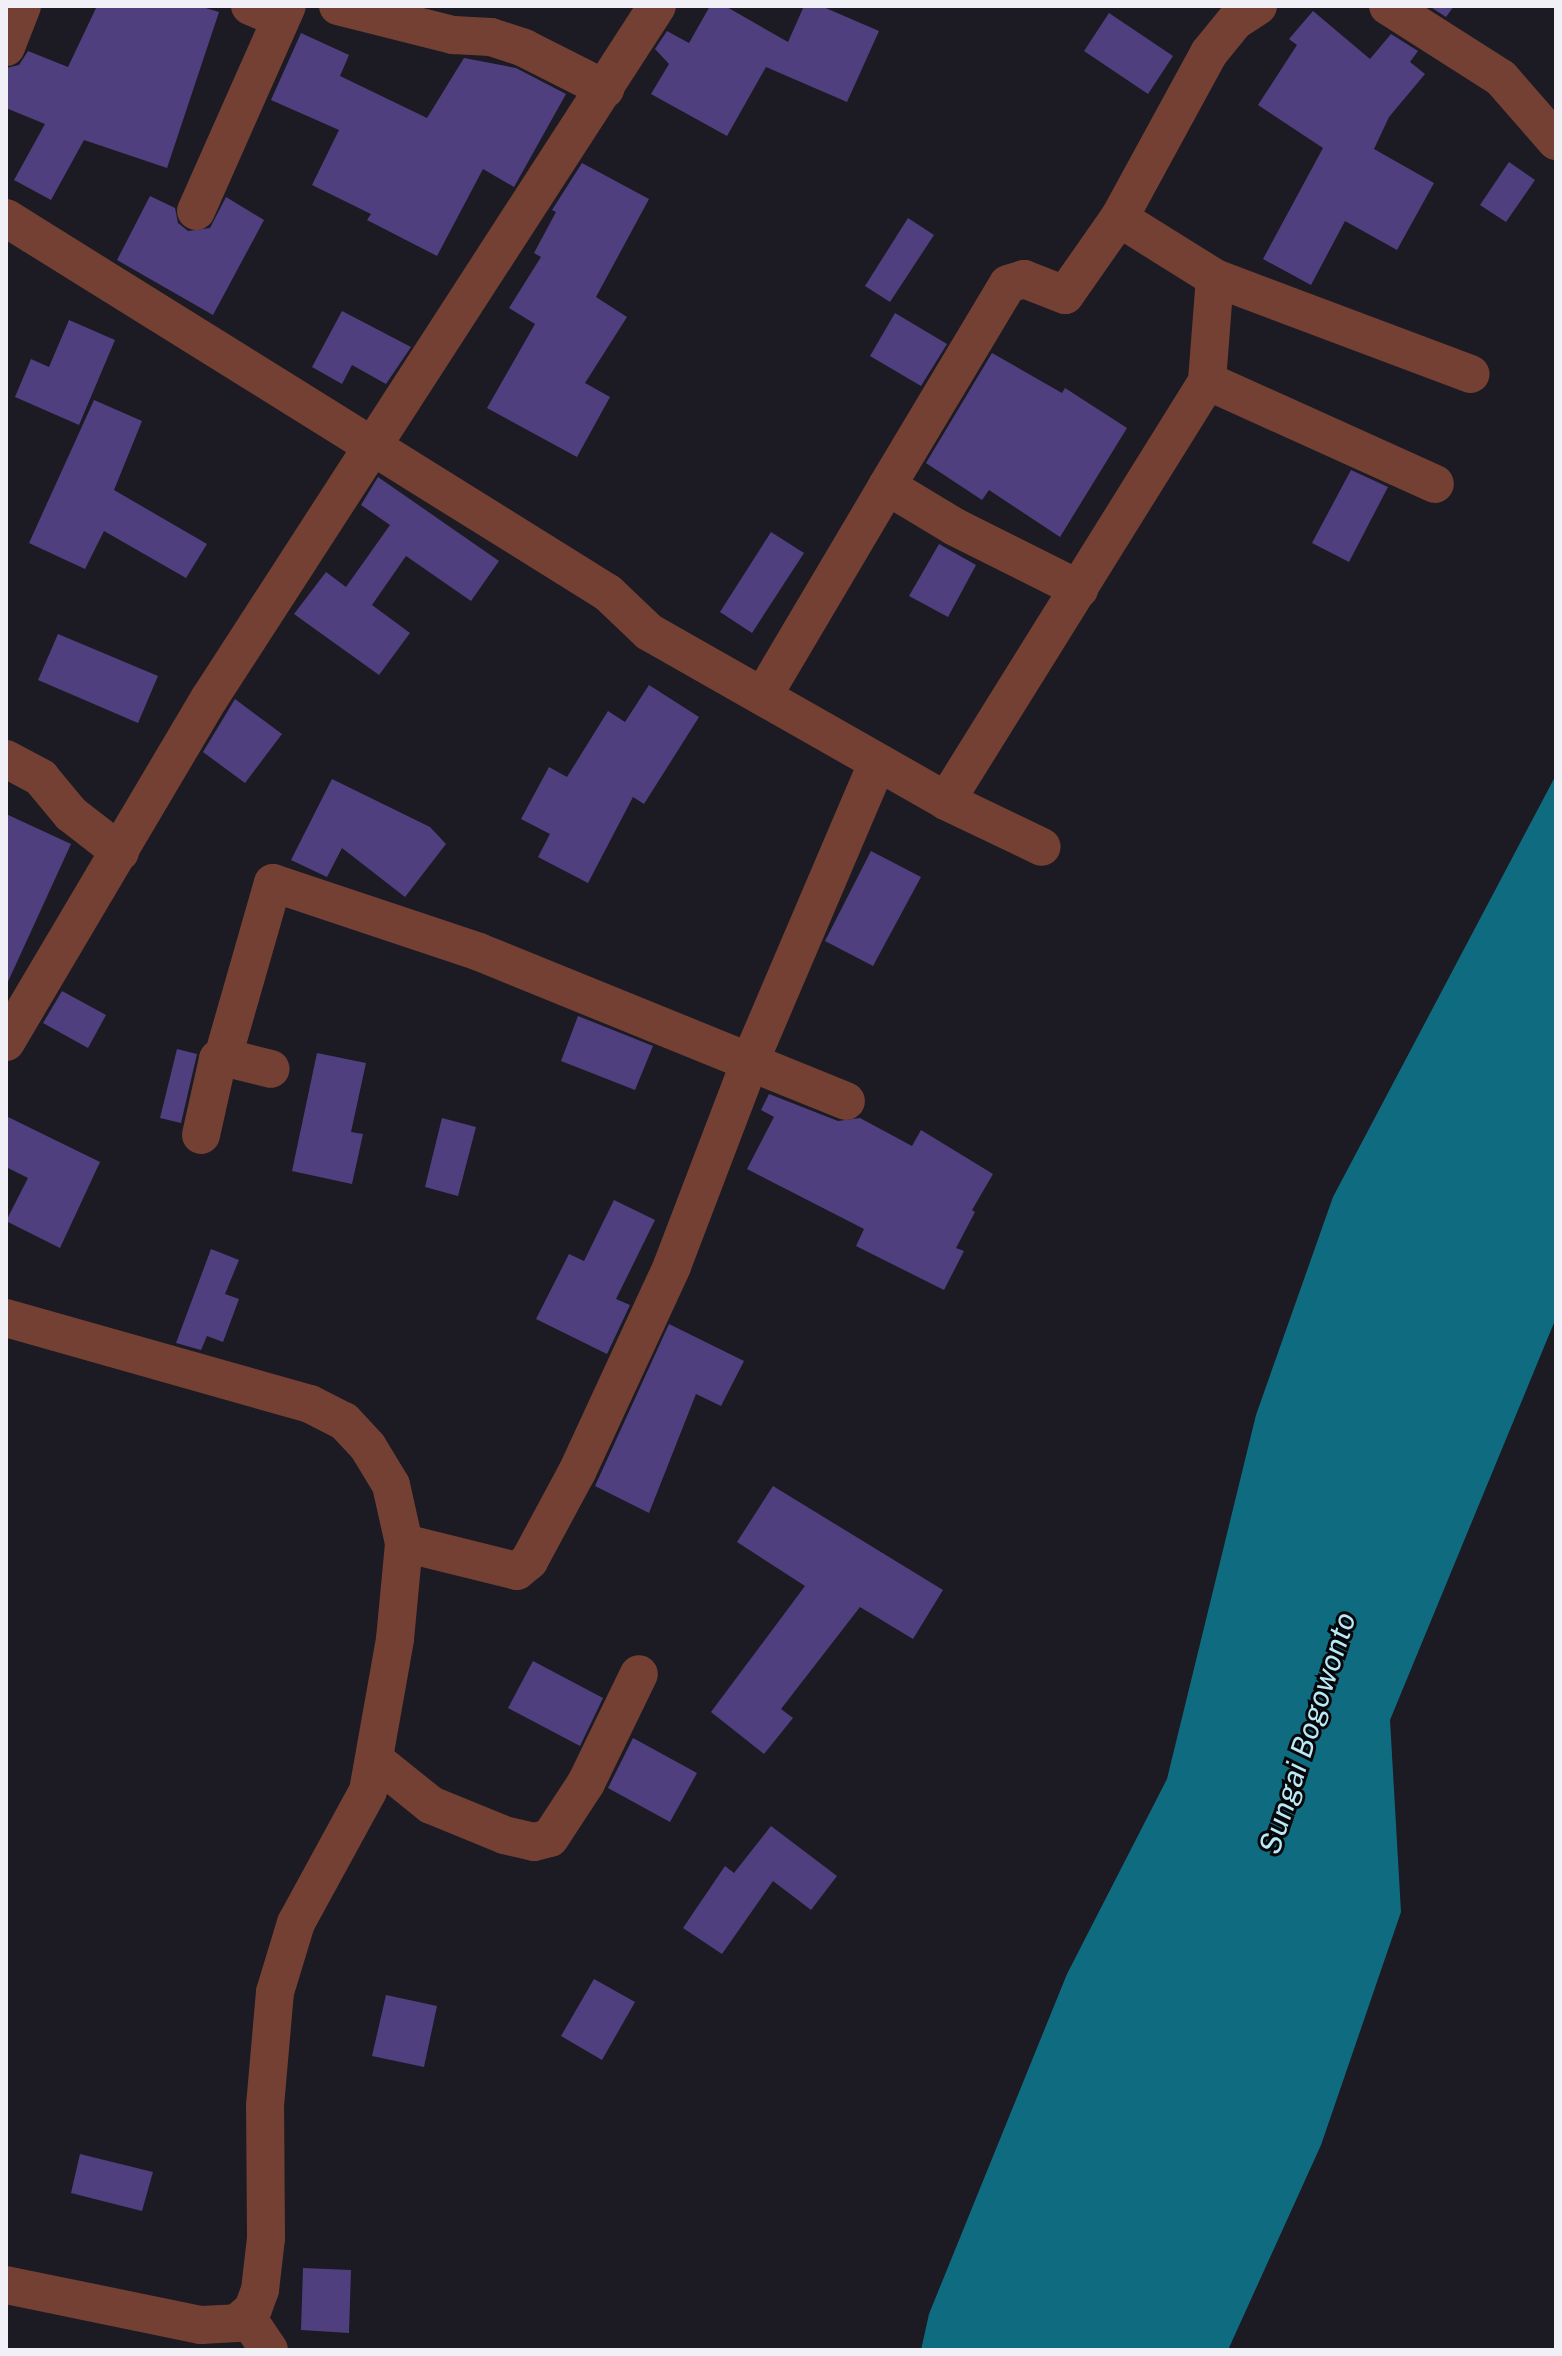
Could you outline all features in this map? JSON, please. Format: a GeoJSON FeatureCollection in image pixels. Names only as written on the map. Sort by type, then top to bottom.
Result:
{"type":"FeatureCollection","features":[{"type":"Feature","properties":{"kind":"street"},"geometry":{"type":"LineString","coordinates":[[6,47],[22,6]]}},
{"type":"Feature","properties":{"kind":"street"},"geometry":{"type":"LineString","coordinates":[[338,6],[453,35],[502,41],[605,89]]}},
{"type":"Feature","properties":{"kind":"street"},"geometry":{"type":"LineString","coordinates":[[6,1042],[209,699],[374,452],[657,6]]}},
{"type":"Feature","properties":{"kind":"street"},"geometry":{"type":"LineString","coordinates":[[763,696],[1008,284],[1024,279],[1065,295],[1119,218],[1209,53],[1235,21],[1258,6]]}},
{"type":"Feature","properties":{"kind":"street"},"geometry":{"type":"LineString","coordinates":[[1388,6],[1501,78],[1556,141]]}},
{"type":"Feature","properties":{"kind":"street"},"geometry":{"type":"LineString","coordinates":[[196,211],[273,10]]}},
{"type":"Feature","properties":{"kind":"street"},"geometry":{"type":"LineString","coordinates":[[6,218],[128,290],[374,452],[608,593],[649,632],[877,764],[1042,847]]}},
{"type":"Feature","properties":{"kind":"street"},"geometry":{"type":"LineString","coordinates":[[1119,218],[1215,278],[1471,374]]}},
{"type":"Feature","properties":{"kind":"street"},"geometry":{"type":"LineString","coordinates":[[946,801],[1207,381],[1215,278]]}},
{"type":"Feature","properties":{"kind":"street"},"geometry":{"type":"LineString","coordinates":[[1207,381],[1435,484]]}},
{"type":"Feature","properties":{"kind":"street"},"geometry":{"type":"LineString","coordinates":[[887,486],[955,527],[1079,589]]}},
{"type":"Feature","properties":{"kind":"street"},"geometry":{"type":"LineString","coordinates":[[6,759],[41,778],[71,814],[120,852]]}},
{"type":"Feature","properties":{"kind":"street"},"geometry":{"type":"LineString","coordinates":[[404,1543],[502,1571],[517,1571],[529,1561],[577,1472],[672,1266],[751,1059],[877,764]]}},
{"type":"Feature","properties":{"kind":"street"},"geometry":{"type":"LineString","coordinates":[[223,1057],[273,883],[391,919],[614,1011],[751,1059],[846,1101]]}},
{"type":"Feature","properties":{"kind":"street"},"geometry":{"type":"LineString","coordinates":[[201,1135],[218,1059],[223,1057],[271,1069]]}},
{"type":"Feature","properties":{"kind":"street"},"geometry":{"type":"LineString","coordinates":[[6,1318],[310,1404],[344,1421],[368,1447],[391,1485],[404,1543],[395,1639],[375,1760],[361,1808],[296,1923],[275,1992],[265,2106],[266,2238],[260,2290],[246,2316],[237,2323],[201,2325],[6,2285]]}},
{"type":"Feature","properties":{"kind":"street"},"geometry":{"type":"LineString","coordinates":[[375,1760],[431,1805],[504,1835],[534,1842],[550,1838],[586,1783],[639,1674]]}},
{"type":"Feature","properties":{"kind":"street"},"geometry":{"type":"LineString","coordinates":[[246,2316],[269,2350]]}},
{"type":"Feature","properties":{"kind":"water","name":"Sungai Bogowonto"},"geometry":{"type":"Polygon","coordinates":[[[1556,775],[1556,1318],[1390,1720],[1401,1912],[1321,2145],[1228,2350],[921,2350],[929,2314],[1067,1974],[1167,1779],[1256,1415],[1333,1197],[1556,775]]]}},
{"type":"Feature","properties":{"kind":"building"},"geometry":{"type":"Polygon","coordinates":[[[97,6],[199,6],[219,12],[167,168],[84,140],[51,200],[14,180],[45,124],[6,108],[6,68],[19,65],[28,51],[68,67],[97,6]]]}},
{"type":"Feature","properties":{"kind":"building"},"geometry":{"type":"Polygon","coordinates":[[[710,6],[725,6],[788,42],[804,6],[821,6],[879,31],[847,102],[766,67],[727,136],[651,94],[669,64],[655,49],[667,31],[689,43],[710,6]]]}},
{"type":"Feature","properties":{"kind":"building"},"geometry":{"type":"Polygon","coordinates":[[[1429,6],[1454,6],[1446,17],[1429,6]]]}},
{"type":"Feature","properties":{"kind":"building"},"geometry":{"type":"Polygon","coordinates":[[[1313,11],[1370,59],[1391,34],[1418,51],[1410,62],[1425,74],[1389,117],[1374,149],[1434,183],[1397,250],[1345,221],[1311,285],[1263,259],[1323,148],[1258,105],[1297,45],[1289,39],[1313,11]]]}},
{"type":"Feature","properties":{"kind":"building"},"geometry":{"type":"Polygon","coordinates":[[[1109,13],[1173,56],[1148,94],[1084,51],[1109,13]]]}},
{"type":"Feature","properties":{"kind":"building"},"geometry":{"type":"Polygon","coordinates":[[[301,33],[349,55],[340,76],[427,118],[464,58],[516,68],[566,94],[514,187],[483,169],[437,256],[367,220],[371,214],[312,185],[339,130],[271,100],[301,33]]]}},
{"type":"Feature","properties":{"kind":"building"},"geometry":{"type":"Polygon","coordinates":[[[1509,162],[1535,180],[1506,222],[1480,205],[1509,162]]]}},
{"type":"Feature","properties":{"kind":"building"},"geometry":{"type":"Polygon","coordinates":[[[582,163],[649,199],[596,297],[627,317],[585,383],[610,397],[577,457],[487,408],[535,324],[509,308],[541,257],[534,253],[556,212],[552,210],[582,163]]]}},
{"type":"Feature","properties":{"kind":"building"},"geometry":{"type":"Polygon","coordinates":[[[150,196],[175,208],[178,223],[188,231],[210,228],[226,197],[264,220],[213,315],[117,260],[150,196]]]}},
{"type":"Feature","properties":{"kind":"building"},"geometry":{"type":"Polygon","coordinates":[[[908,218],[934,235],[890,302],[865,286],[908,218]]]}},
{"type":"Feature","properties":{"kind":"building"},"geometry":{"type":"Polygon","coordinates":[[[342,311],[411,347],[386,384],[352,365],[342,384],[312,367],[342,311]]]}},
{"type":"Feature","properties":{"kind":"building"},"geometry":{"type":"Polygon","coordinates":[[[895,313],[947,344],[921,386],[870,356],[895,313]]]}},
{"type":"Feature","properties":{"kind":"building"},"geometry":{"type":"Polygon","coordinates":[[[69,320],[115,340],[79,425],[15,397],[31,359],[49,367],[69,320]]]}},
{"type":"Feature","properties":{"kind":"building"},"geometry":{"type":"Polygon","coordinates":[[[992,353],[1062,393],[1065,388],[1127,428],[1060,537],[989,490],[982,500],[926,463],[992,353]]]}},
{"type":"Feature","properties":{"kind":"building"},"geometry":{"type":"Polygon","coordinates":[[[94,400],[142,421],[114,490],[207,544],[186,578],[104,531],[85,569],[29,543],[94,400]]]}},
{"type":"Feature","properties":{"kind":"building"},"geometry":{"type":"Polygon","coordinates":[[[1351,470],[1388,487],[1349,562],[1312,543],[1351,470]]]}},
{"type":"Feature","properties":{"kind":"building"},"geometry":{"type":"Polygon","coordinates":[[[378,477],[499,561],[471,601],[406,556],[372,605],[410,633],[379,675],[294,614],[326,572],[346,587],[390,525],[361,505],[378,477]]]}},
{"type":"Feature","properties":{"kind":"building"},"geometry":{"type":"Polygon","coordinates":[[[771,532],[804,553],[752,633],[720,612],[771,532]]]}},
{"type":"Feature","properties":{"kind":"building"},"geometry":{"type":"Polygon","coordinates":[[[939,544],[976,565],[948,617],[909,596],[939,544]]]}},
{"type":"Feature","properties":{"kind":"building"},"geometry":{"type":"Polygon","coordinates":[[[58,634],[158,676],[138,723],[38,680],[58,634]]]}},
{"type":"Feature","properties":{"kind":"building"},"geometry":{"type":"Polygon","coordinates":[[[649,685],[699,717],[644,804],[633,797],[588,883],[538,857],[550,834],[521,819],[549,767],[567,777],[608,711],[625,722],[649,685]]]}},
{"type":"Feature","properties":{"kind":"building"},"geometry":{"type":"Polygon","coordinates":[[[235,699],[282,734],[245,783],[203,752],[235,699]]]}},
{"type":"Feature","properties":{"kind":"building"},"geometry":{"type":"Polygon","coordinates":[[[332,779],[430,827],[446,844],[405,897],[342,848],[327,877],[291,860],[332,779]]]}},
{"type":"Feature","properties":{"kind":"building"},"geometry":{"type":"Polygon","coordinates":[[[6,814],[71,844],[6,986],[6,814]]]}},
{"type":"Feature","properties":{"kind":"building"},"geometry":{"type":"Polygon","coordinates":[[[871,851],[921,877],[873,966],[825,941],[871,851]]]}},
{"type":"Feature","properties":{"kind":"building"},"geometry":{"type":"Polygon","coordinates":[[[62,991],[106,1015],[88,1048],[43,1023],[62,991]]]}},
{"type":"Feature","properties":{"kind":"building"},"geometry":{"type":"Polygon","coordinates":[[[578,1016],[653,1046],[635,1090],[561,1061],[578,1016]]]}},
{"type":"Feature","properties":{"kind":"building"},"geometry":{"type":"Polygon","coordinates":[[[177,1049],[197,1054],[181,1123],[160,1118],[177,1049]]]}},
{"type":"Feature","properties":{"kind":"building"},"geometry":{"type":"Polygon","coordinates":[[[317,1053],[366,1063],[351,1132],[363,1134],[352,1184],[292,1171],[317,1053]]]}},
{"type":"Feature","properties":{"kind":"building"},"geometry":{"type":"Polygon","coordinates":[[[769,1094],[838,1121],[860,1118],[912,1146],[921,1130],[993,1174],[972,1210],[975,1212],[956,1248],[964,1251],[944,1290],[856,1246],[864,1229],[747,1169],[774,1117],[761,1110],[769,1094]]]}},
{"type":"Feature","properties":{"kind":"building"},"geometry":{"type":"Polygon","coordinates":[[[6,1116],[100,1162],[60,1248],[6,1221],[28,1178],[6,1167],[6,1116]]]}},
{"type":"Feature","properties":{"kind":"building"},"geometry":{"type":"Polygon","coordinates":[[[442,1118],[476,1127],[458,1196],[425,1187],[442,1118]]]}},
{"type":"Feature","properties":{"kind":"building"},"geometry":{"type":"Polygon","coordinates":[[[614,1200],[655,1220],[616,1299],[630,1305],[607,1354],[536,1319],[569,1254],[584,1261],[614,1200]]]}},
{"type":"Feature","properties":{"kind":"building"},"geometry":{"type":"Polygon","coordinates":[[[211,1249],[239,1260],[225,1294],[239,1299],[223,1342],[207,1336],[201,1350],[176,1343],[211,1249]]]}},
{"type":"Feature","properties":{"kind":"building"},"geometry":{"type":"Polygon","coordinates":[[[669,1324],[744,1361],[721,1406],[696,1394],[649,1513],[595,1486],[669,1324]]]}},
{"type":"Feature","properties":{"kind":"building"},"geometry":{"type":"Polygon","coordinates":[[[773,1486],[943,1590],[913,1639],[860,1607],[781,1709],[793,1718],[764,1754],[711,1712],[805,1586],[737,1542],[773,1486]]]}},
{"type":"Feature","properties":{"kind":"building"},"geometry":{"type":"Polygon","coordinates":[[[533,1661],[603,1698],[580,1746],[508,1708],[533,1661]]]}},
{"type":"Feature","properties":{"kind":"building"},"geometry":{"type":"Polygon","coordinates":[[[633,1738],[697,1773],[670,1822],[608,1788],[633,1738]]]}},
{"type":"Feature","properties":{"kind":"building"},"geometry":{"type":"Polygon","coordinates":[[[771,1826],[837,1876],[811,1910],[773,1881],[722,1954],[683,1928],[725,1866],[734,1873],[771,1826]]]}},
{"type":"Feature","properties":{"kind":"building"},"geometry":{"type":"Polygon","coordinates":[[[594,1979],[635,2002],[602,2060],[561,2036],[594,1979]]]}},
{"type":"Feature","properties":{"kind":"building"},"geometry":{"type":"Polygon","coordinates":[[[386,1995],[437,2006],[424,2067],[372,2056],[386,1995]]]}},
{"type":"Feature","properties":{"kind":"building"},"geometry":{"type":"Polygon","coordinates":[[[80,2154],[153,2172],[142,2211],[71,2193],[80,2154]]]}},
{"type":"Feature","properties":{"kind":"building"},"geometry":{"type":"Polygon","coordinates":[[[303,2268],[351,2270],[349,2333],[301,2330],[303,2268]]]}}]}
